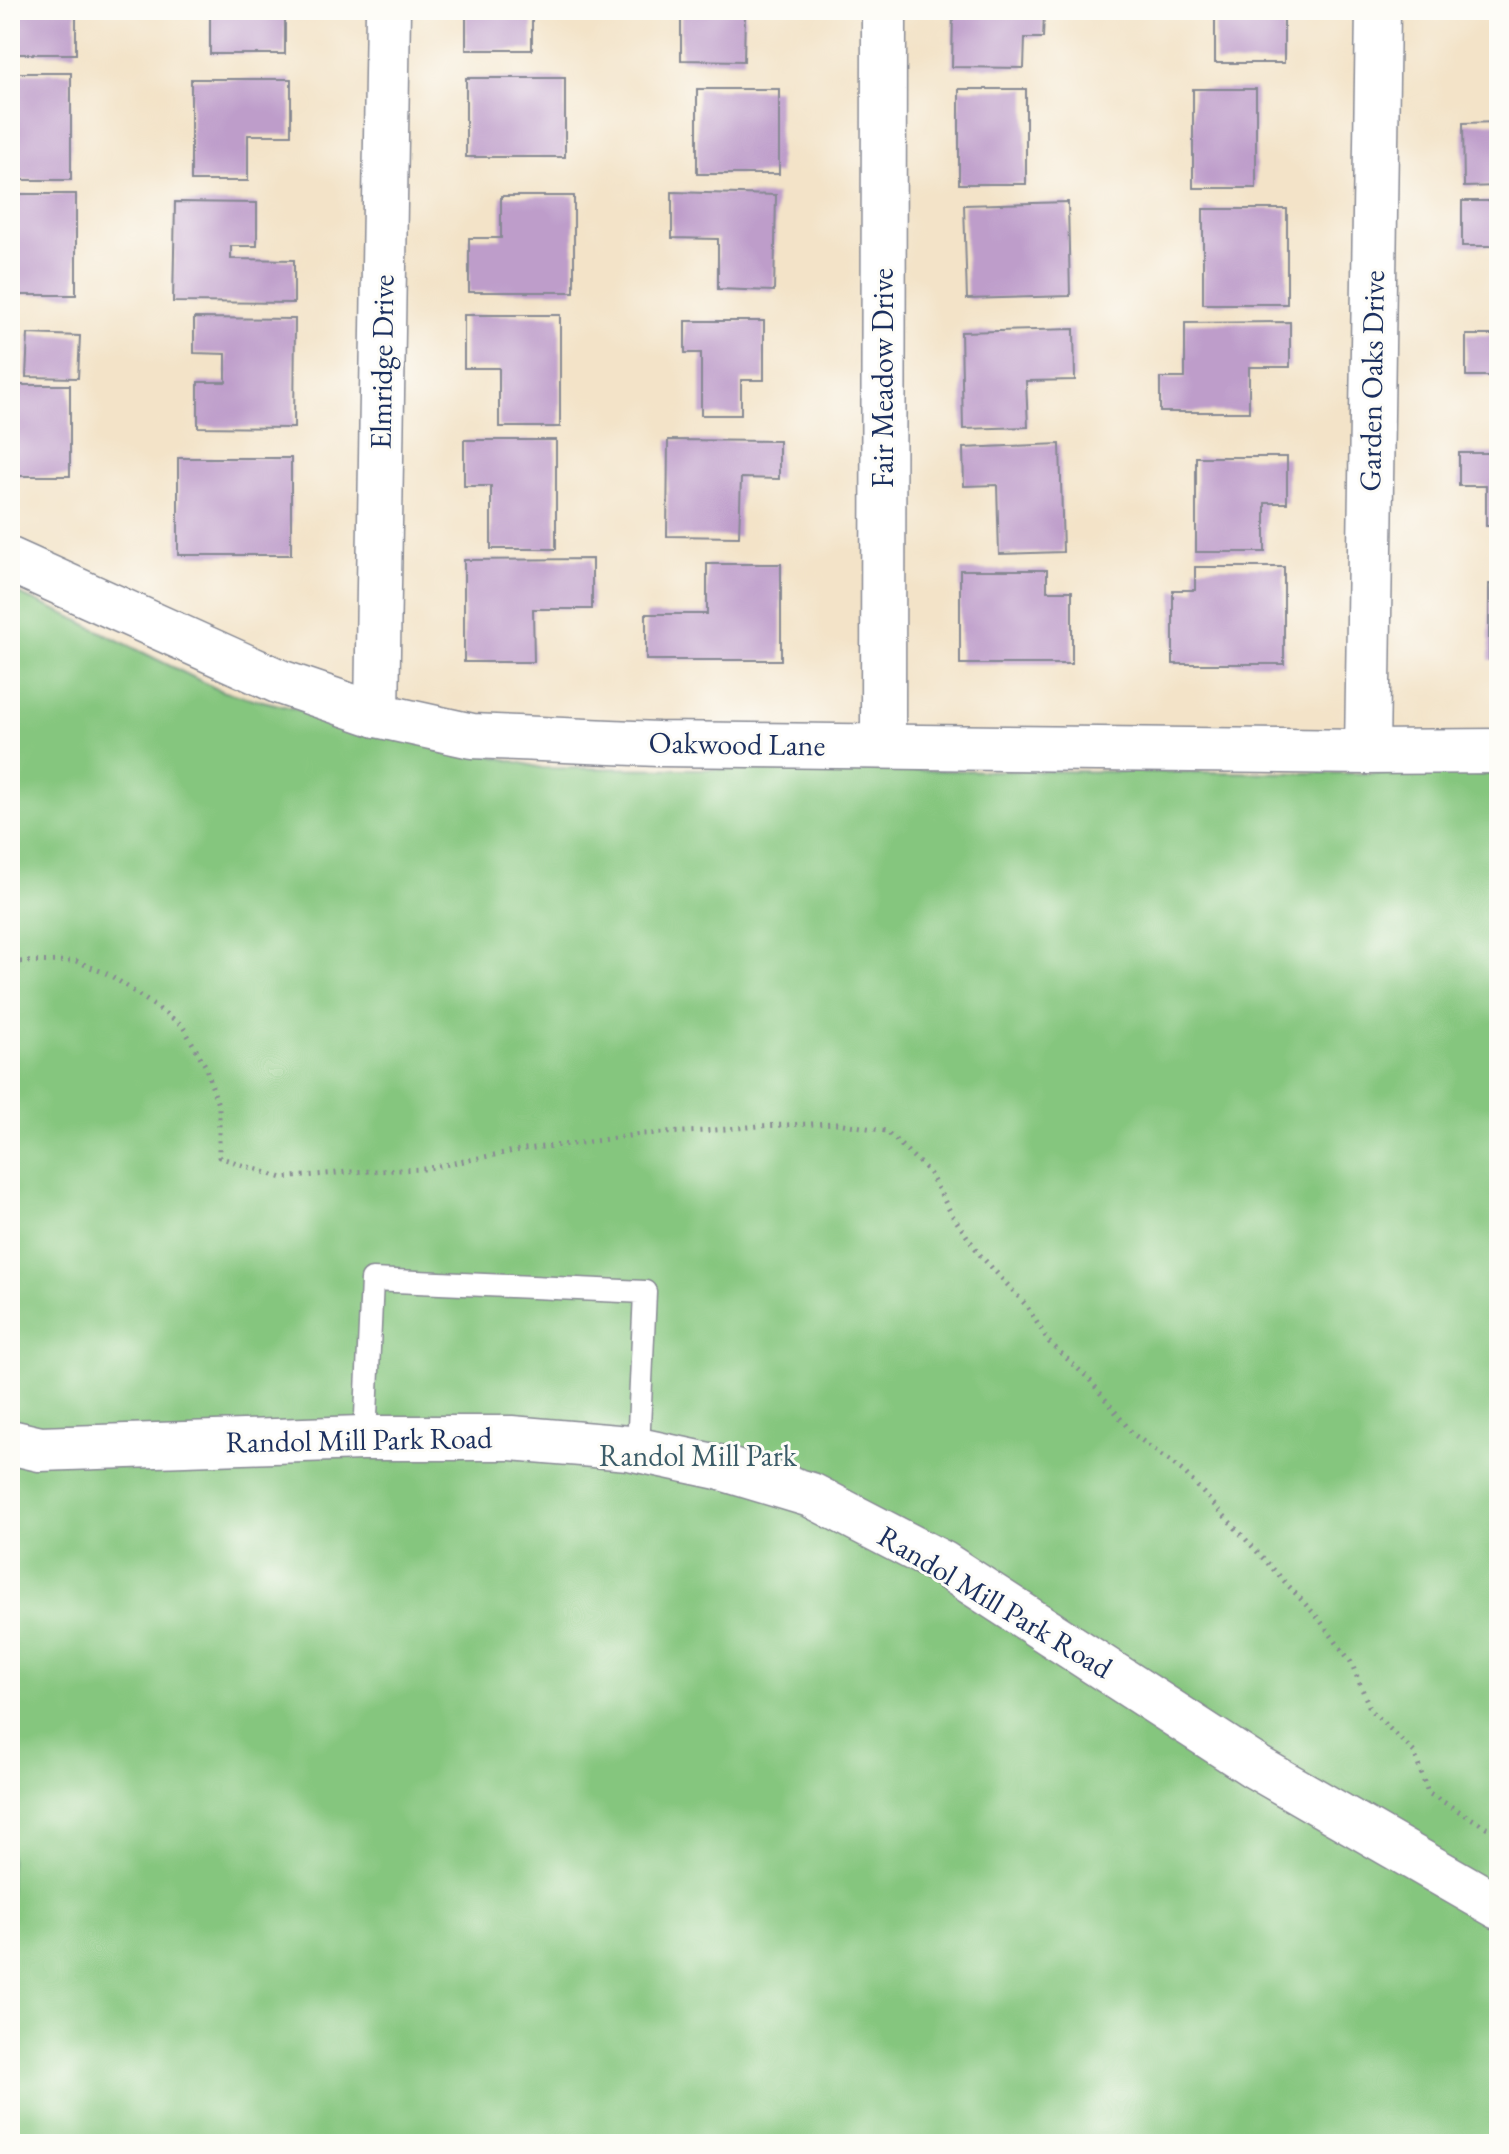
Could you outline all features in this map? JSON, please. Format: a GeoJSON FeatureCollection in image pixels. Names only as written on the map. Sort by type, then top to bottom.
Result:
{"type":"FeatureCollection","features":[{"type":"Feature","properties":{"kind":"street","name":"Elmridge Drive"},"geometry":{"type":"LineString","coordinates":[[377,715],[388,10]]}},
{"type":"Feature","properties":{"kind":"street","name":"Fair Meadow Drive"},"geometry":{"type":"LineString","coordinates":[[883,745],[884,10]]}},
{"type":"Feature","properties":{"kind":"street","name":"Garden Oaks Drive"},"geometry":{"type":"LineString","coordinates":[[1367,752],[1378,10]]}},
{"type":"Feature","properties":{"kind":"street","name":"Oakwood Lane"},"geometry":{"type":"LineString","coordinates":[[10,560],[280,682],[377,715],[472,736],[658,744],[1499,751]]}},
{"type":"Feature","properties":{"kind":"street","name":"Randol Mill Park Road"},"geometry":{"type":"LineString","coordinates":[[10,1442],[40,1449],[365,1438],[511,1438],[638,1450],[718,1467],[811,1495],[942,1563],[1256,1767],[1499,1907]]}},
{"type":"Feature","properties":{"kind":"lane"},"geometry":{"type":"LineString","coordinates":[[365,1438],[372,1280],[645,1292],[638,1450]]}},
{"type":"Feature","properties":{"kind":"path"},"geometry":{"type":"LineString","coordinates":[[12,962],[76,961],[110,975],[182,1025],[205,1065],[219,1108],[219,1157],[282,1178],[424,1169],[524,1149],[641,1134],[837,1123],[886,1131],[929,1172],[952,1215],[981,1256],[1026,1305],[1049,1342],[1089,1379],[1133,1434],[1184,1472],[1319,1619],[1351,1662],[1371,1711],[1414,1752],[1428,1793],[1486,1827],[1499,1831]]}},
{"type":"Feature","properties":{"kind":"green space","name":"Randol Mill Park"},"geometry":{"type":"Polygon","coordinates":[[[10,590],[221,691],[542,768],[1499,774],[1499,2144],[10,2144],[10,590]]]}},
{"type":"Feature","properties":{"kind":"building"},"geometry":{"type":"Polygon","coordinates":[[[10,10],[76,10],[76,54],[10,54],[10,10]]]}},
{"type":"Feature","properties":{"kind":"building"},"geometry":{"type":"Polygon","coordinates":[[[210,10],[285,10],[285,54],[210,54],[210,10]]]}},
{"type":"Feature","properties":{"kind":"building"},"geometry":{"type":"Polygon","coordinates":[[[466,10],[532,10],[532,50],[466,50],[466,10]]]}},
{"type":"Feature","properties":{"kind":"building"},"geometry":{"type":"Polygon","coordinates":[[[681,10],[745,10],[744,61],[681,60],[681,10]]]}},
{"type":"Feature","properties":{"kind":"building"},"geometry":{"type":"Polygon","coordinates":[[[953,10],[1076,10],[1076,15],[1044,14],[1043,38],[1025,38],[1024,68],[952,67],[953,10]]]}},
{"type":"Feature","properties":{"kind":"building"},"geometry":{"type":"Polygon","coordinates":[[[1215,10],[1284,10],[1284,63],[1215,63],[1215,10]]]}},
{"type":"Feature","properties":{"kind":"building"},"geometry":{"type":"Polygon","coordinates":[[[10,73],[71,73],[71,180],[10,180],[10,73]]]}},
{"type":"Feature","properties":{"kind":"building"},"geometry":{"type":"Polygon","coordinates":[[[466,78],[565,78],[565,157],[466,157],[466,78]]]}},
{"type":"Feature","properties":{"kind":"building"},"geometry":{"type":"Polygon","coordinates":[[[191,79],[291,79],[291,135],[248,135],[248,181],[191,181],[191,79]]]}},
{"type":"Feature","properties":{"kind":"building"},"geometry":{"type":"Polygon","coordinates":[[[697,89],[779,89],[779,174],[697,174],[697,89]]]}},
{"type":"Feature","properties":{"kind":"building"},"geometry":{"type":"Polygon","coordinates":[[[959,89],[1026,89],[1026,184],[959,184],[959,89]]]}},
{"type":"Feature","properties":{"kind":"building"},"geometry":{"type":"Polygon","coordinates":[[[1193,89],[1256,89],[1256,188],[1193,188],[1193,89]]]}},
{"type":"Feature","properties":{"kind":"building"},"geometry":{"type":"Polygon","coordinates":[[[1499,122],[1499,186],[1464,187],[1463,123],[1499,122]]]}},
{"type":"Feature","properties":{"kind":"building"},"geometry":{"type":"Polygon","coordinates":[[[672,192],[776,195],[774,291],[718,289],[718,239],[672,238],[672,192]]]}},
{"type":"Feature","properties":{"kind":"building"},"geometry":{"type":"Polygon","coordinates":[[[10,194],[76,194],[76,295],[10,295],[10,194]]]}},
{"type":"Feature","properties":{"kind":"building"},"geometry":{"type":"Polygon","coordinates":[[[501,196],[574,196],[574,292],[469,292],[469,238],[501,238],[501,196]]]}},
{"type":"Feature","properties":{"kind":"building"},"geometry":{"type":"Polygon","coordinates":[[[1462,201],[1499,201],[1499,246],[1462,246],[1462,201]]]}},
{"type":"Feature","properties":{"kind":"building"},"geometry":{"type":"Polygon","coordinates":[[[175,202],[257,203],[257,246],[231,246],[231,259],[294,260],[294,303],[173,302],[175,202]]]}},
{"type":"Feature","properties":{"kind":"building"},"geometry":{"type":"Polygon","coordinates":[[[1068,202],[1070,296],[967,299],[964,205],[1068,202]]]}},
{"type":"Feature","properties":{"kind":"building"},"geometry":{"type":"Polygon","coordinates":[[[1203,209],[1287,209],[1287,304],[1203,304],[1203,209]]]}},
{"type":"Feature","properties":{"kind":"building"},"geometry":{"type":"Polygon","coordinates":[[[464,315],[560,315],[560,427],[499,427],[499,368],[464,368],[464,315]]]}},
{"type":"Feature","properties":{"kind":"building"},"geometry":{"type":"Polygon","coordinates":[[[194,318],[295,319],[294,428],[198,427],[198,382],[226,382],[226,354],[194,353],[194,318]]]}},
{"type":"Feature","properties":{"kind":"building"},"geometry":{"type":"Polygon","coordinates":[[[685,321],[764,321],[764,380],[741,380],[741,415],[701,415],[701,353],[685,353],[685,321]]]}},
{"type":"Feature","properties":{"kind":"building"},"geometry":{"type":"Polygon","coordinates":[[[1290,322],[1290,367],[1249,367],[1249,412],[1160,412],[1160,378],[1185,378],[1185,323],[1290,322]]]}},
{"type":"Feature","properties":{"kind":"building"},"geometry":{"type":"Polygon","coordinates":[[[1074,329],[1075,380],[1026,381],[1028,427],[963,429],[961,332],[1074,329]]]}},
{"type":"Feature","properties":{"kind":"building"},"geometry":{"type":"Polygon","coordinates":[[[28,334],[80,336],[78,378],[26,377],[28,334]]]}},
{"type":"Feature","properties":{"kind":"building"},"geometry":{"type":"Polygon","coordinates":[[[1466,335],[1499,335],[1499,376],[1466,376],[1466,335]]]}},
{"type":"Feature","properties":{"kind":"building"},"geometry":{"type":"Polygon","coordinates":[[[10,385],[70,385],[70,476],[10,476],[10,385]]]}},
{"type":"Feature","properties":{"kind":"building"},"geometry":{"type":"Polygon","coordinates":[[[464,440],[556,440],[556,549],[491,549],[491,486],[464,486],[464,440]]]}},
{"type":"Feature","properties":{"kind":"building"},"geometry":{"type":"Polygon","coordinates":[[[668,440],[779,441],[779,479],[741,478],[739,537],[667,536],[668,440]]]}},
{"type":"Feature","properties":{"kind":"building"},"geometry":{"type":"Polygon","coordinates":[[[1060,444],[1063,552],[999,554],[997,485],[964,486],[963,448],[1060,444]]]}},
{"type":"Feature","properties":{"kind":"building"},"geometry":{"type":"Polygon","coordinates":[[[1459,453],[1499,453],[1499,526],[1486,526],[1486,486],[1459,486],[1459,453]]]}},
{"type":"Feature","properties":{"kind":"building"},"geometry":{"type":"Polygon","coordinates":[[[1196,457],[1287,457],[1287,503],[1265,503],[1265,552],[1196,552],[1196,457]]]}},
{"type":"Feature","properties":{"kind":"building"},"geometry":{"type":"Polygon","coordinates":[[[178,458],[291,458],[291,555],[178,555],[178,458]]]}},
{"type":"Feature","properties":{"kind":"building"},"geometry":{"type":"Polygon","coordinates":[[[592,559],[592,609],[533,609],[534,662],[464,662],[464,560],[592,559]]]}},
{"type":"Feature","properties":{"kind":"building"},"geometry":{"type":"Polygon","coordinates":[[[707,564],[781,564],[781,660],[646,660],[646,614],[707,614],[707,564]]]}},
{"type":"Feature","properties":{"kind":"building"},"geometry":{"type":"Polygon","coordinates":[[[1195,567],[1284,567],[1284,664],[1173,664],[1173,590],[1195,590],[1195,567]]]}},
{"type":"Feature","properties":{"kind":"building"},"geometry":{"type":"Polygon","coordinates":[[[960,570],[1047,570],[1047,591],[1072,591],[1072,664],[960,664],[960,570]]]}},
{"type":"Feature","properties":{"kind":"building"},"geometry":{"type":"Polygon","coordinates":[[[1489,584],[1499,584],[1499,660],[1489,660],[1489,584]]]}}]}
